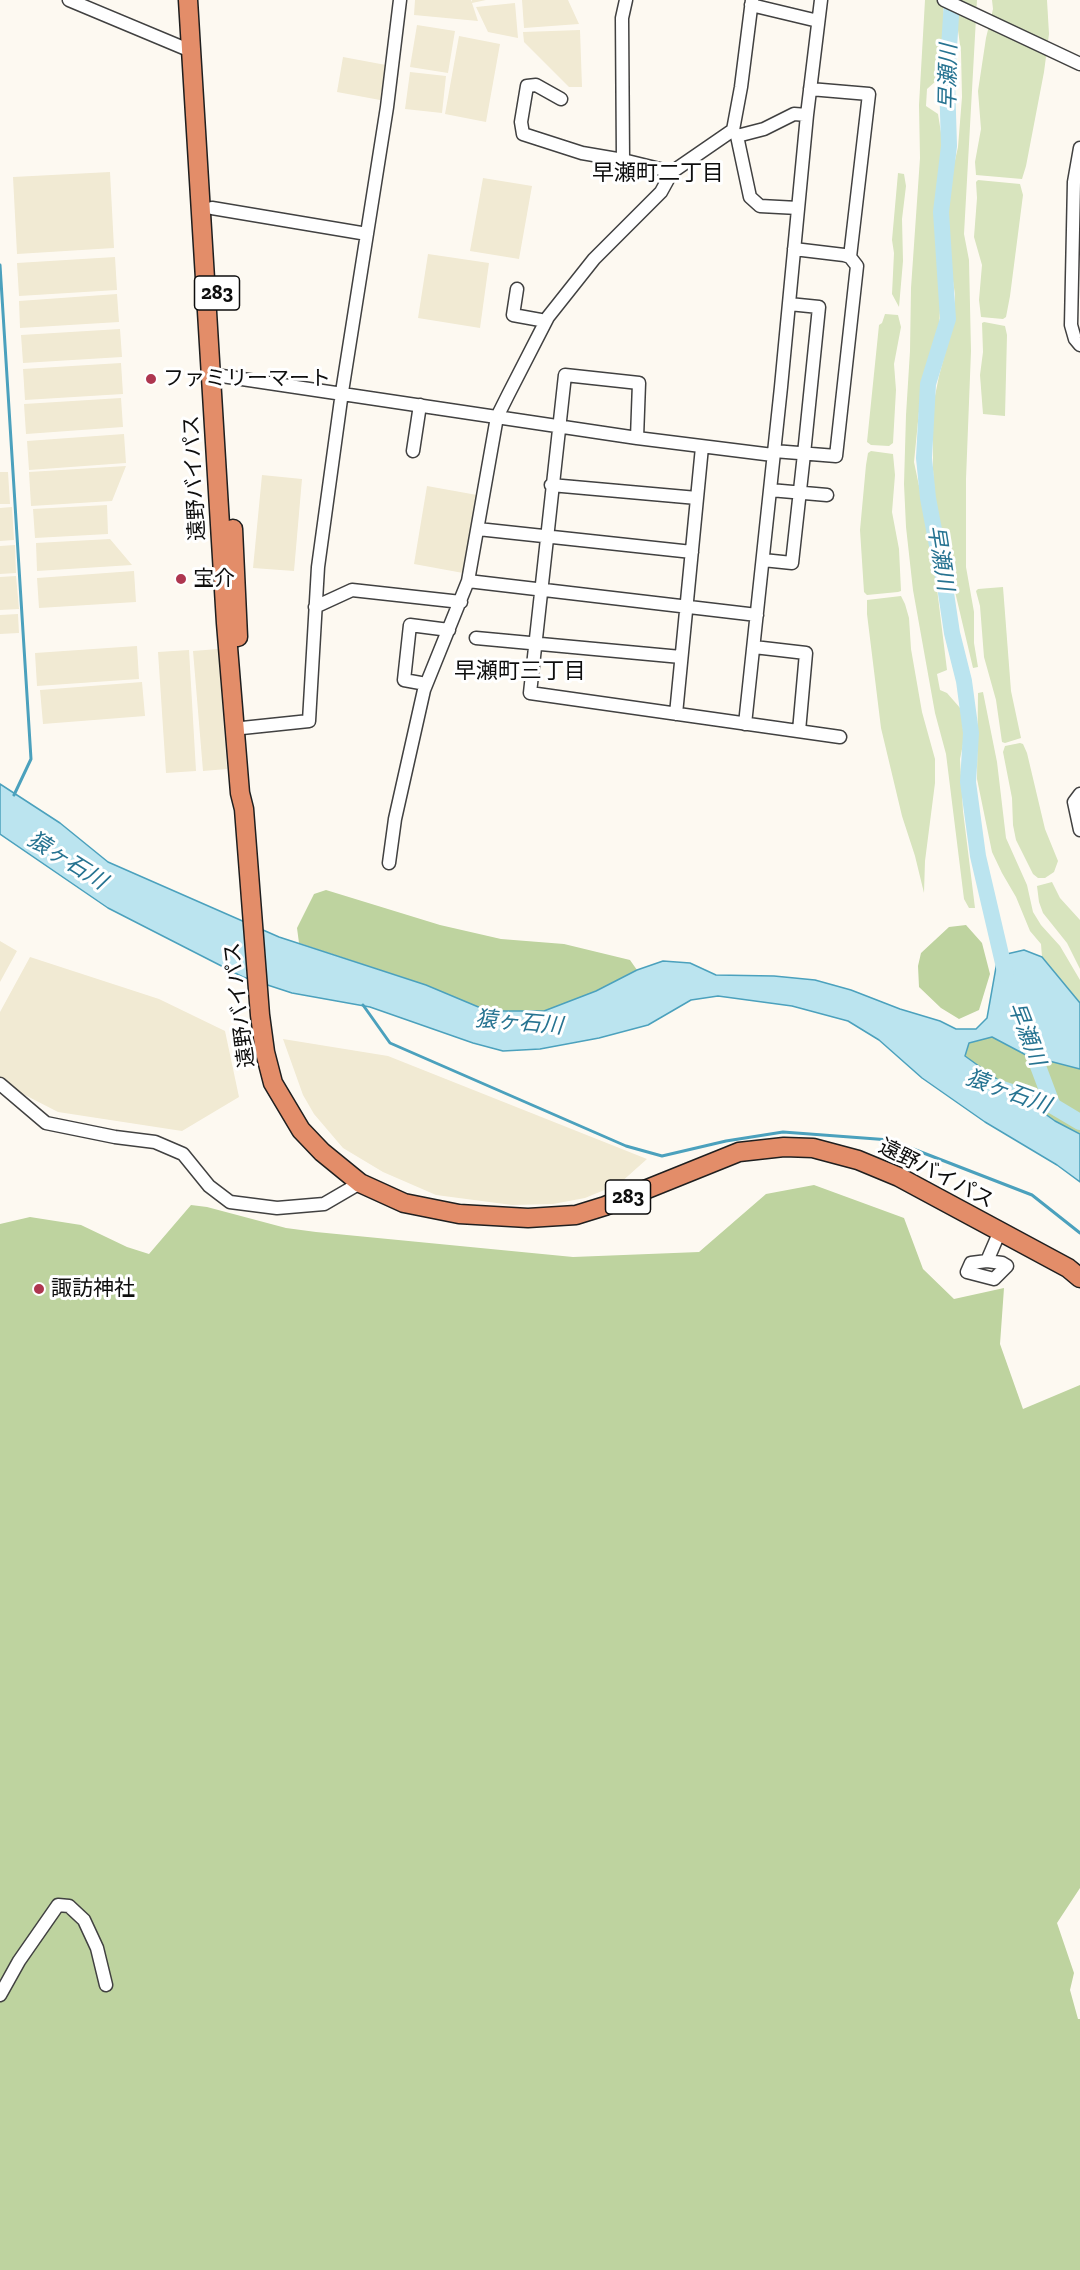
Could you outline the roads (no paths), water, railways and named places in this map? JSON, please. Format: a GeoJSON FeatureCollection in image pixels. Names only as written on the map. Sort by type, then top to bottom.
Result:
{"type":"FeatureCollection","features":[{"type":"Feature","properties":{"kind":"highway","name":"遠野バイパス"},"geometry":{"type":"LineString","coordinates":[[188,0],[225,623],[240,793],[244,809]]}},
{"type":"Feature","properties":{"kind":"highway","name":"遠野バイパス"},"geometry":{"type":"LineString","coordinates":[[199,0],[237,585],[244,809],[260,1003],[265,1052],[273,1083],[301,1130],[322,1152],[360,1183],[404,1203],[459,1214],[528,1218],[576,1215],[605,1206],[739,1152],[784,1147],[813,1148],[858,1160],[899,1177],[1068,1268],[1080,1278]]}},
{"type":"Feature","properties":{"kind":"street"},"geometry":{"type":"LineString","coordinates":[[69,0],[191,51]]}},
{"type":"Feature","properties":{"kind":"street"},"geometry":{"type":"LineString","coordinates":[[242,728],[309,721],[318,567],[342,392],[387,107],[400,0]]}},
{"type":"Feature","properties":{"kind":"street"},"geometry":{"type":"LineString","coordinates":[[623,160],[622,18],[626,0]]}},
{"type":"Feature","properties":{"kind":"street"},"geometry":{"type":"LineString","coordinates":[[745,724],[807,115],[821,0]]}},
{"type":"Feature","properties":{"kind":"street"},"geometry":{"type":"LineString","coordinates":[[944,0],[1080,64]]}},
{"type":"Feature","properties":{"kind":"street"},"geometry":{"type":"LineString","coordinates":[[798,208],[760,206],[750,197],[735,133],[751,2],[818,21]]}},
{"type":"Feature","properties":{"kind":"street"},"geometry":{"type":"LineString","coordinates":[[561,99],[536,85],[527,86],[522,122],[523,134],[582,153],[672,172]]}},
{"type":"Feature","properties":{"kind":"street"},"geometry":{"type":"LineString","coordinates":[[222,376],[702,447],[836,456],[856,266],[850,258],[869,94],[810,89]]}},
{"type":"Feature","properties":{"kind":"street"},"geometry":{"type":"LineString","coordinates":[[389,863],[395,819],[426,684],[468,581],[497,417],[546,321],[594,259],[661,192],[672,172],[735,133],[764,129],[794,114],[807,115]]}},
{"type":"Feature","properties":{"kind":"street"},"geometry":{"type":"LineString","coordinates":[[1080,148],[1074,182],[1071,325],[1075,339],[1080,345]]}},
{"type":"Feature","properties":{"kind":"street"},"geometry":{"type":"LineString","coordinates":[[212,208],[367,234]]}},
{"type":"Feature","properties":{"kind":"street"},"geometry":{"type":"LineString","coordinates":[[794,249],[850,258]]}},
{"type":"Feature","properties":{"kind":"street"},"geometry":{"type":"LineString","coordinates":[[517,289],[513,315],[546,321]]}},
{"type":"Feature","properties":{"kind":"street"},"geometry":{"type":"LineString","coordinates":[[763,560],[792,563],[819,307],[789,304]]}},
{"type":"Feature","properties":{"kind":"street"},"geometry":{"type":"LineString","coordinates":[[637,438],[639,383],[565,375],[551,485],[530,693],[840,737]]}},
{"type":"Feature","properties":{"kind":"street"},"geometry":{"type":"LineString","coordinates":[[413,451],[420,405]]}},
{"type":"Feature","properties":{"kind":"street"},"geometry":{"type":"LineString","coordinates":[[675,714],[702,447]]}},
{"type":"Feature","properties":{"kind":"street"},"geometry":{"type":"LineString","coordinates":[[551,485],[697,498]]}},
{"type":"Feature","properties":{"kind":"street"},"geometry":{"type":"LineString","coordinates":[[770,490],[827,495]]}},
{"type":"Feature","properties":{"kind":"street"},"geometry":{"type":"LineString","coordinates":[[478,529],[692,552]]}},
{"type":"Feature","properties":{"kind":"street"},"geometry":{"type":"LineString","coordinates":[[468,581],[757,615]]}},
{"type":"Feature","properties":{"kind":"street"},"geometry":{"type":"LineString","coordinates":[[315,607],[352,590],[461,602]]}},
{"type":"Feature","properties":{"kind":"street"},"geometry":{"type":"LineString","coordinates":[[426,684],[404,680],[410,625],[449,630]]}},
{"type":"Feature","properties":{"kind":"street"},"geometry":{"type":"LineString","coordinates":[[476,638],[681,657]]}},
{"type":"Feature","properties":{"kind":"street"},"geometry":{"type":"LineString","coordinates":[[754,646],[806,653],[799,731]]}},
{"type":"Feature","properties":{"kind":"street"},"geometry":{"type":"LineString","coordinates":[[1080,794],[1074,802],[1080,830]]}},
{"type":"Feature","properties":{"kind":"street"},"geometry":{"type":"LineString","coordinates":[[0,1084],[46,1124],[155,1142],[183,1155],[209,1186],[230,1202],[277,1208],[324,1204],[360,1183]]}},
{"type":"Feature","properties":{"kind":"street"},"geometry":{"type":"LineString","coordinates":[[987,1261],[1000,1231]]}},
{"type":"Feature","properties":{"kind":"street"},"geometry":{"type":"LineString","coordinates":[[0,1995],[19,1961],[58,1905],[69,1906],[84,1920],[97,1948],[106,1985]]}},
{"type":"Feature","properties":{"kind":"water"},"geometry":{"type":"Polygon","coordinates":[[[0,784],[60,823],[108,862],[279,937],[426,985],[488,1011],[544,1011],[663,961],[690,963],[716,975],[774,976],[815,980],[851,990],[900,1009],[940,1021],[956,1029],[976,1029],[987,1018],[998,956],[1024,950],[1042,957],[1080,1003],[1080,1069],[1026,1055],[992,1037],[969,1043],[965,1056],[1055,1121],[1080,1134],[1080,1182],[1057,1165],[985,1122],[922,1078],[879,1040],[848,1021],[792,1006],[718,996],[691,1000],[648,1025],[599,1038],[540,1049],[503,1051],[473,1043],[370,1007],[292,993],[243,977],[108,908],[0,834],[0,784]]]}},
{"type":"Feature","properties":{"kind":"waterway","name":"早瀬川"},"geometry":{"type":"LineString","coordinates":[[952,0],[947,80],[949,146],[941,212],[948,319],[928,384],[924,458],[928,498],[952,633],[964,681],[971,733],[968,782],[978,856],[1006,976]]}},
{"type":"Feature","properties":{"kind":"waterway"},"geometry":{"type":"LineString","coordinates":[[0,265],[31,759],[14,795]]}},
{"type":"Feature","properties":{"kind":"waterway"},"geometry":{"type":"LineString","coordinates":[[363,1005],[390,1043],[626,1146],[662,1156],[726,1141],[783,1132],[890,1140],[1032,1195],[1080,1233]]}},
{"type":"Feature","properties":{"kind":"waterway","name":"早瀬川"},"geometry":{"type":"LineString","coordinates":[[1027,1037],[1053,1106]]}},
{"type":"Feature","properties":{"kind":"waterway","name":"猿ヶ石川"},"geometry":{"type":"LineString","coordinates":[[997,1087],[1053,1106],[1080,1122]]}},
{"type":"Feature","properties":{"kind":"place","name":"ファミリーマート"},"geometry":{"type":"Point","coordinates":[151,379]}},
{"type":"Feature","properties":{"kind":"place","name":"宝介"},"geometry":{"type":"Point","coordinates":[181,579]}},
{"type":"Feature","properties":{"kind":"place","name":"諏訪神社"},"geometry":{"type":"Point","coordinates":[39,1289]}},
{"type":"Feature","properties":{"kind":"district","name":"早瀬町二丁目"},"geometry":{"type":"Point","coordinates":[658,174]}},
{"type":"Feature","properties":{"kind":"district","name":"早瀬町三丁目"},"geometry":{"type":"Point","coordinates":[520,672]}}]}
